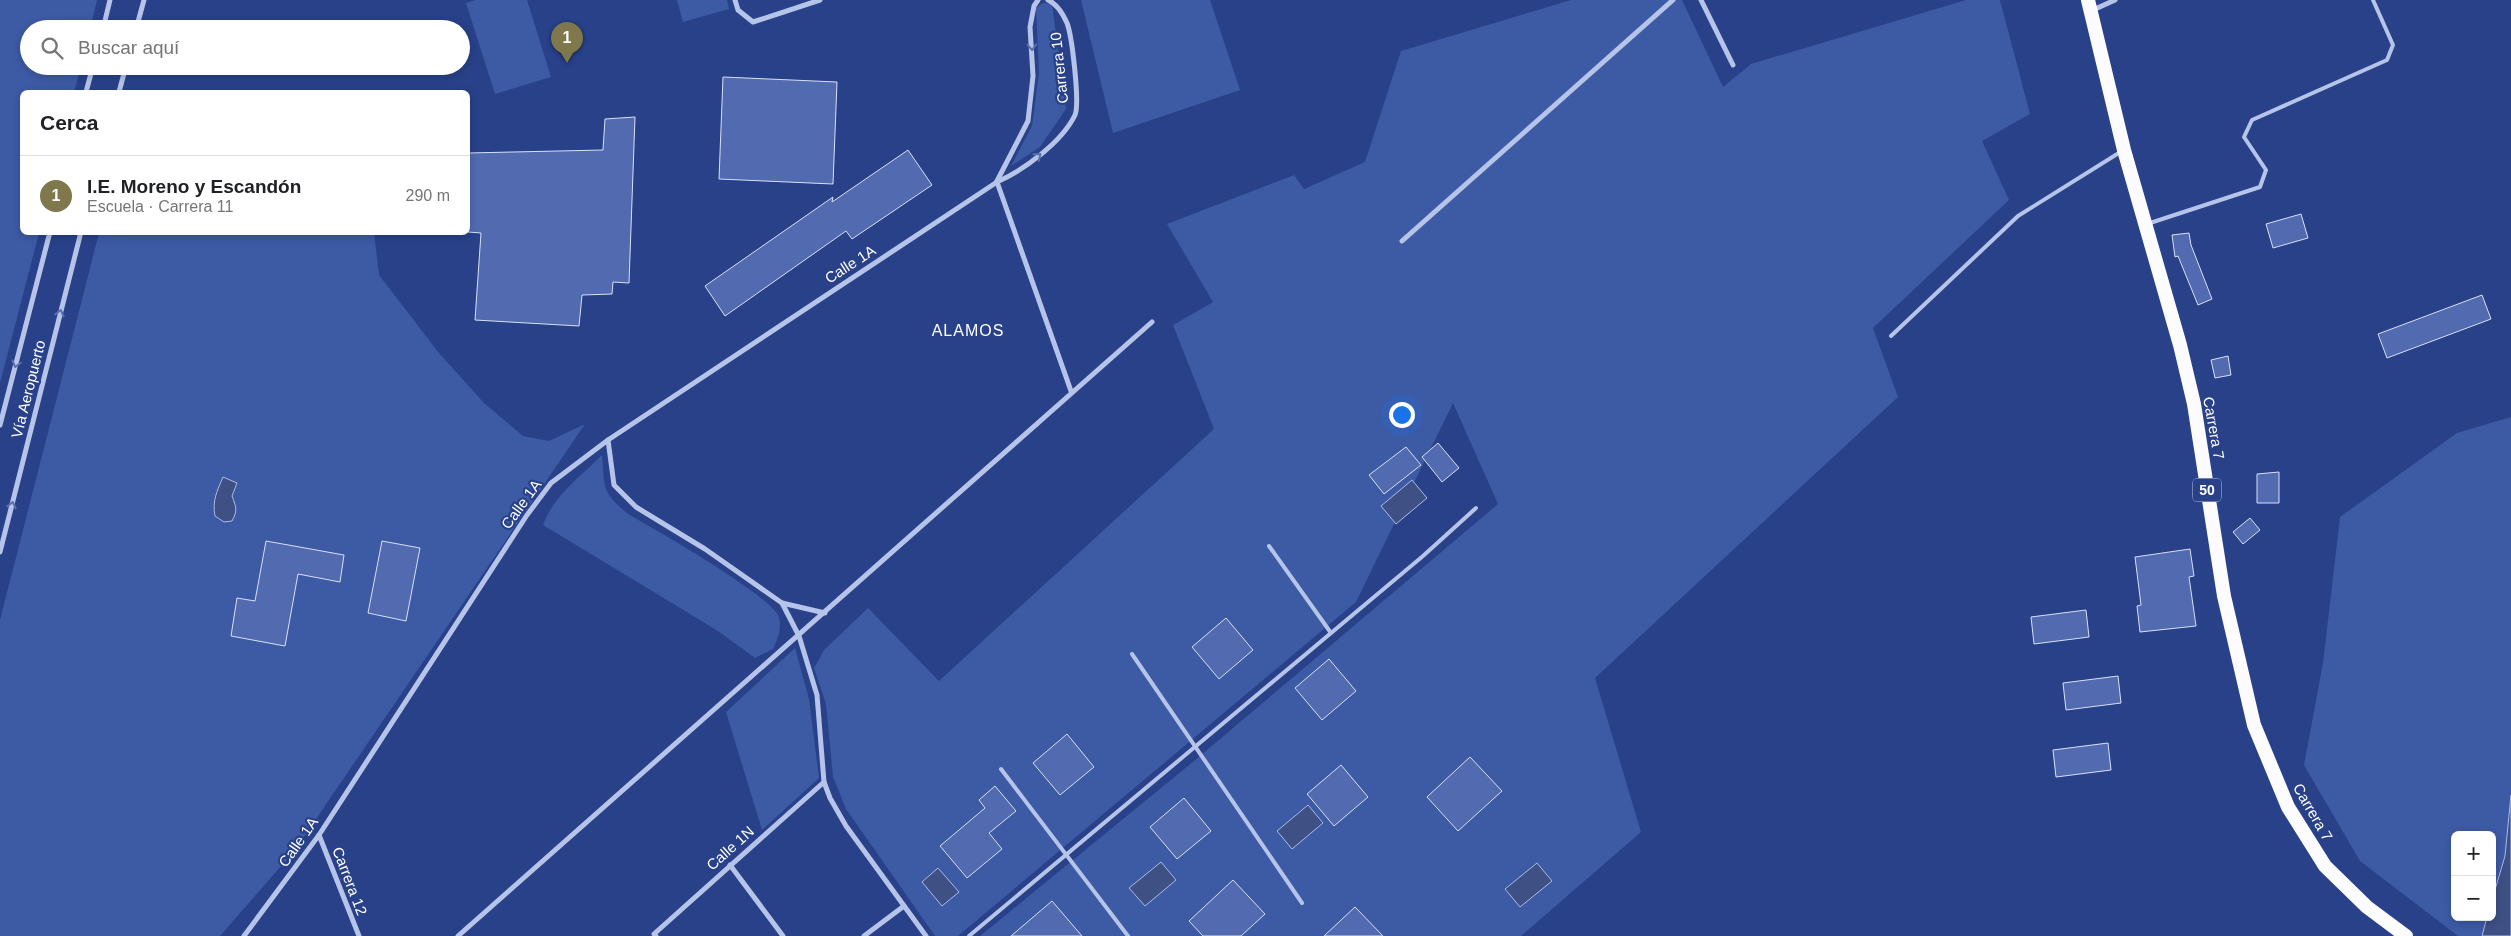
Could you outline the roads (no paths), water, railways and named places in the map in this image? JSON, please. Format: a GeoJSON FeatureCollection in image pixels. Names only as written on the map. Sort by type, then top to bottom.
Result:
{"type":"FeatureCollection","features":[{"type":"Feature","properties":{"kind":"highway","name":"Carrera 7"},"geometry":{"type":"LineString","coordinates":[[2090,5],[2124,150],[2194,404],[2224,596],[2254,725],[2288,807],[2326,866],[2367,907],[2406,936]]}},
{"type":"Feature","properties":{"kind":"street"},"geometry":{"type":"LineString","coordinates":[[105,20],[110,0]]}},
{"type":"Feature","properties":{"kind":"street"},"geometry":{"type":"LineString","coordinates":[[138,20],[144,0]]}},
{"type":"Feature","properties":{"kind":"street"},"geometry":{"type":"LineString","coordinates":[[736,0],[738,10],[753,22],[820,0]]}},
{"type":"Feature","properties":{"kind":"street","name":"Carrera 10"},"geometry":{"type":"LineString","coordinates":[[997,182],[1028,121],[1033,76],[1030,27],[1034,6],[1038,0]]}},
{"type":"Feature","properties":{"kind":"street","name":"Carrera 10"},"geometry":{"type":"LineString","coordinates":[[997,182],[1013,175],[1041,154],[1069,124],[1076,113],[1078,97],[1068,25],[1054,2],[1048,0]]}},
{"type":"Feature","properties":{"kind":"street"},"geometry":{"type":"LineString","coordinates":[[1402,241],[1673,0]]}},
{"type":"Feature","properties":{"kind":"street"},"geometry":{"type":"LineString","coordinates":[[1701,0],[1733,65]]}},
{"type":"Feature","properties":{"kind":"street"},"geometry":{"type":"LineString","coordinates":[[2090,5],[2115,0]]}},
{"type":"Feature","properties":{"kind":"street"},"geometry":{"type":"LineString","coordinates":[[87,90],[91,75]]}},
{"type":"Feature","properties":{"kind":"street"},"geometry":{"type":"LineString","coordinates":[[120,90],[124,75]]}},
{"type":"Feature","properties":{"kind":"street"},"geometry":{"type":"LineString","coordinates":[[997,182],[1072,391]]}},
{"type":"Feature","properties":{"kind":"street","name":"Calle 1A"},"geometry":{"type":"LineString","coordinates":[[244,936],[319,834],[527,515],[551,483],[608,440],[997,182]]}},
{"type":"Feature","properties":{"kind":"street","name":"Vía Aeropuerto"},"geometry":{"type":"LineString","coordinates":[[0,425],[49,235]]}},
{"type":"Feature","properties":{"kind":"street","name":"Vía Aeropuerto"},"geometry":{"type":"LineString","coordinates":[[0,552],[80,235]]}},
{"type":"Feature","properties":{"kind":"street"},"geometry":{"type":"LineString","coordinates":[[458,936],[1152,322]]}},
{"type":"Feature","properties":{"kind":"street"},"geometry":{"type":"LineString","coordinates":[[608,440],[614,486],[636,507],[705,549],[782,603],[825,612]]}},
{"type":"Feature","properties":{"kind":"street"},"geometry":{"type":"LineString","coordinates":[[782,603],[799,636],[817,695],[824,782],[846,826],[926,936]]}},
{"type":"Feature","properties":{"kind":"street","name":"Calle 1N"},"geometry":{"type":"LineString","coordinates":[[655,935],[730,865],[824,782]]}},
{"type":"Feature","properties":{"kind":"street","name":"Carrera 12"},"geometry":{"type":"LineString","coordinates":[[319,834],[359,936]]}},
{"type":"Feature","properties":{"kind":"street"},"geometry":{"type":"LineString","coordinates":[[730,865],[783,936]]}},
{"type":"Feature","properties":{"kind":"street"},"geometry":{"type":"LineString","coordinates":[[864,936],[904,906]]}},
{"type":"Feature","properties":{"kind":"lane"},"geometry":{"type":"LineString","coordinates":[[2145,224],[2260,187],[2266,170],[2244,137],[2252,120],[2387,60],[2393,45],[2373,0]]}},
{"type":"Feature","properties":{"kind":"lane"},"geometry":{"type":"LineString","coordinates":[[1891,336],[2018,216],[2124,150]]}},
{"type":"Feature","properties":{"kind":"lane"},"geometry":{"type":"LineString","coordinates":[[969,936],[1331,633],[1476,508]]}},
{"type":"Feature","properties":{"kind":"lane"},"geometry":{"type":"LineString","coordinates":[[1269,546],[1331,633]]}},
{"type":"Feature","properties":{"kind":"lane"},"geometry":{"type":"LineString","coordinates":[[1132,654],[1302,903]]}},
{"type":"Feature","properties":{"kind":"lane"},"geometry":{"type":"LineString","coordinates":[[1001,770],[1128,936]]}},
{"type":"Feature","properties":{"kind":"place","name":"I.E. Moreno y Escandón"},"geometry":{"type":"Point","coordinates":[567,63]}},
{"type":"Feature","properties":{"kind":"district","name":"ALAMOS"},"geometry":{"type":"Point","coordinates":[968,330]}}]}
